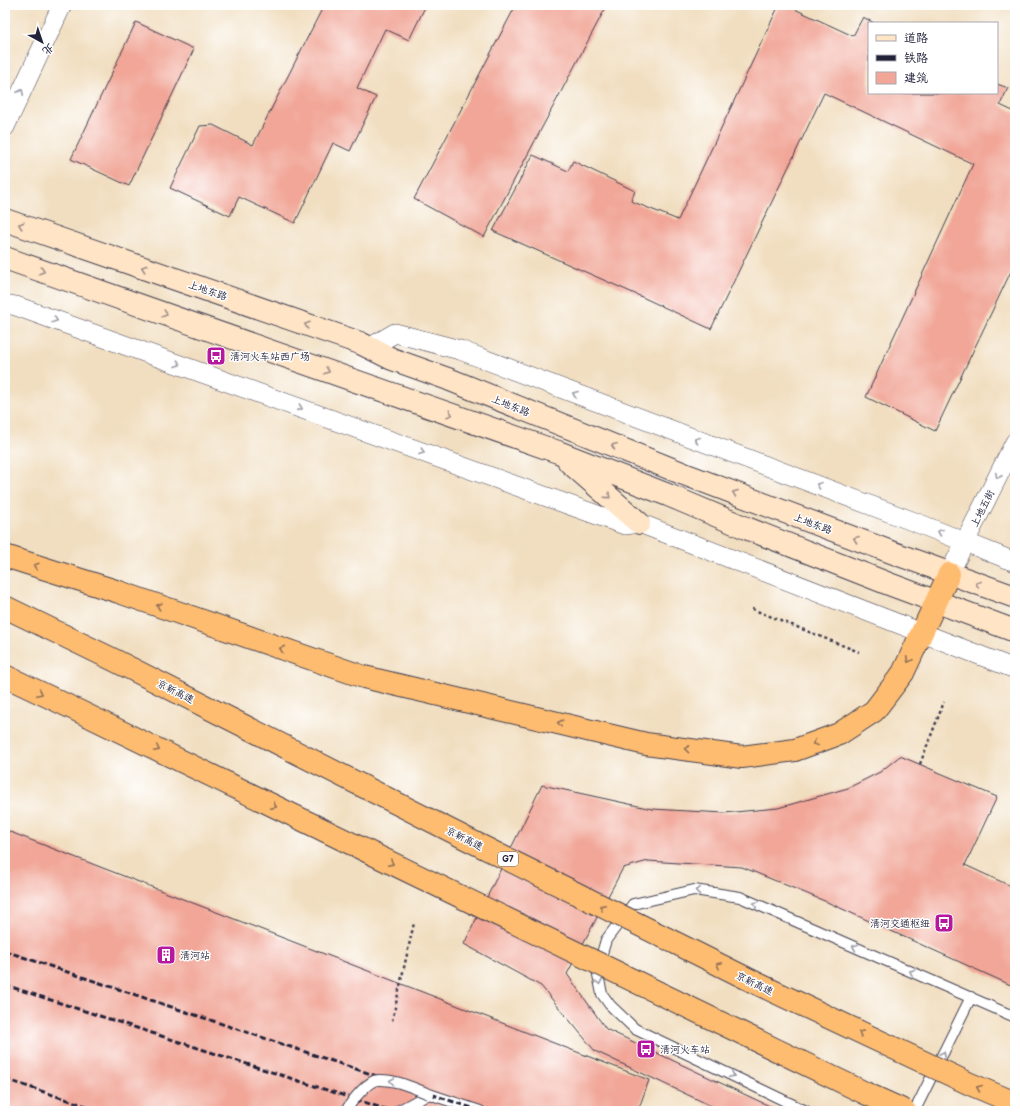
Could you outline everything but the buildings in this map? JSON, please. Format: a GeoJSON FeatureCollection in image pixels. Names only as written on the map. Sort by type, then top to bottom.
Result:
{"type":"FeatureCollection","features":[{"type":"Feature","properties":{"kind":"highway"},"geometry":{"type":"LineString","coordinates":[[5,556],[119,592],[364,677],[646,744],[742,757],[794,750],[838,734],[874,711],[903,673],[949,574]]}},
{"type":"Feature","properties":{"kind":"highway","name":"京新高速"},"geometry":{"type":"LineString","coordinates":[[5,607],[121,663],[758,984],[970,1084],[1015,1103]]}},
{"type":"Feature","properties":{"kind":"highway"},"geometry":{"type":"LineString","coordinates":[[5,676],[829,1076],[905,1111]]}},
{"type":"Feature","properties":{"kind":"main road","name":"上地东路"},"geometry":{"type":"LineString","coordinates":[[5,220],[352,341],[392,359],[456,382],[684,474],[949,574],[1015,597]]}},
{"type":"Feature","properties":{"kind":"main road"},"geometry":{"type":"LineString","coordinates":[[5,258],[558,452],[668,495],[746,528],[1015,631]]}},
{"type":"Feature","properties":{"kind":"main road"},"geometry":{"type":"LineString","coordinates":[[558,452],[639,523]]}},
{"type":"Feature","properties":{"kind":"street"},"geometry":{"type":"LineString","coordinates":[[5,127],[62,5]]}},
{"type":"Feature","properties":{"kind":"street"},"geometry":{"type":"LineString","coordinates":[[5,304],[625,524],[639,523],[1015,669]]}},
{"type":"Feature","properties":{"kind":"street"},"geometry":{"type":"LineString","coordinates":[[369,348],[395,333],[460,350],[920,524],[1015,562]]}},
{"type":"Feature","properties":{"kind":"street","name":"上地五街"},"geometry":{"type":"LineString","coordinates":[[949,574],[1015,442]]}},
{"type":"Feature","properties":{"kind":"lane"},"geometry":{"type":"LineString","coordinates":[[806,1111],[635,1029],[610,1005],[602,994],[597,970],[606,940],[633,904],[694,890],[740,897],[1015,1016]]}},
{"type":"Feature","properties":{"kind":"lane"},"geometry":{"type":"LineString","coordinates":[[910,1111],[917,1106],[971,998]]}},
{"type":"Feature","properties":{"kind":"lane"},"geometry":{"type":"LineString","coordinates":[[346,1111],[360,1091],[377,1080],[394,1081],[480,1111]]}},
{"type":"Feature","properties":{"kind":"lane"},"geometry":{"type":"LineString","coordinates":[[398,1111],[429,1094]]}},
{"type":"Feature","properties":{"kind":"path"},"geometry":{"type":"LineString","coordinates":[[752,609],[859,652]]}},
{"type":"Feature","properties":{"kind":"path"},"geometry":{"type":"LineString","coordinates":[[920,764],[944,702]]}},
{"type":"Feature","properties":{"kind":"path"},"geometry":{"type":"LineString","coordinates":[[392,1021],[414,923]]}},
{"type":"Feature","properties":{"kind":"railway"},"geometry":{"type":"LineString","coordinates":[[5,951],[481,1111]]}},
{"type":"Feature","properties":{"kind":"railway"},"geometry":{"type":"LineString","coordinates":[[5,985],[391,1111]]}},
{"type":"Feature","properties":{"kind":"railway"},"geometry":{"type":"LineString","coordinates":[[5,1079],[101,1111]]}},
{"type":"Feature","properties":{"kind":"place","name":"清河火车站西广场"},"geometry":{"type":"Point","coordinates":[216,356]}},
{"type":"Feature","properties":{"kind":"place","name":"清河交通枢纽"},"geometry":{"type":"Point","coordinates":[944,923]}},
{"type":"Feature","properties":{"kind":"place","name":"清河站"},"geometry":{"type":"Point","coordinates":[166,955]}},
{"type":"Feature","properties":{"kind":"place","name":"清河火车站"},"geometry":{"type":"Point","coordinates":[646,1049]}}]}
